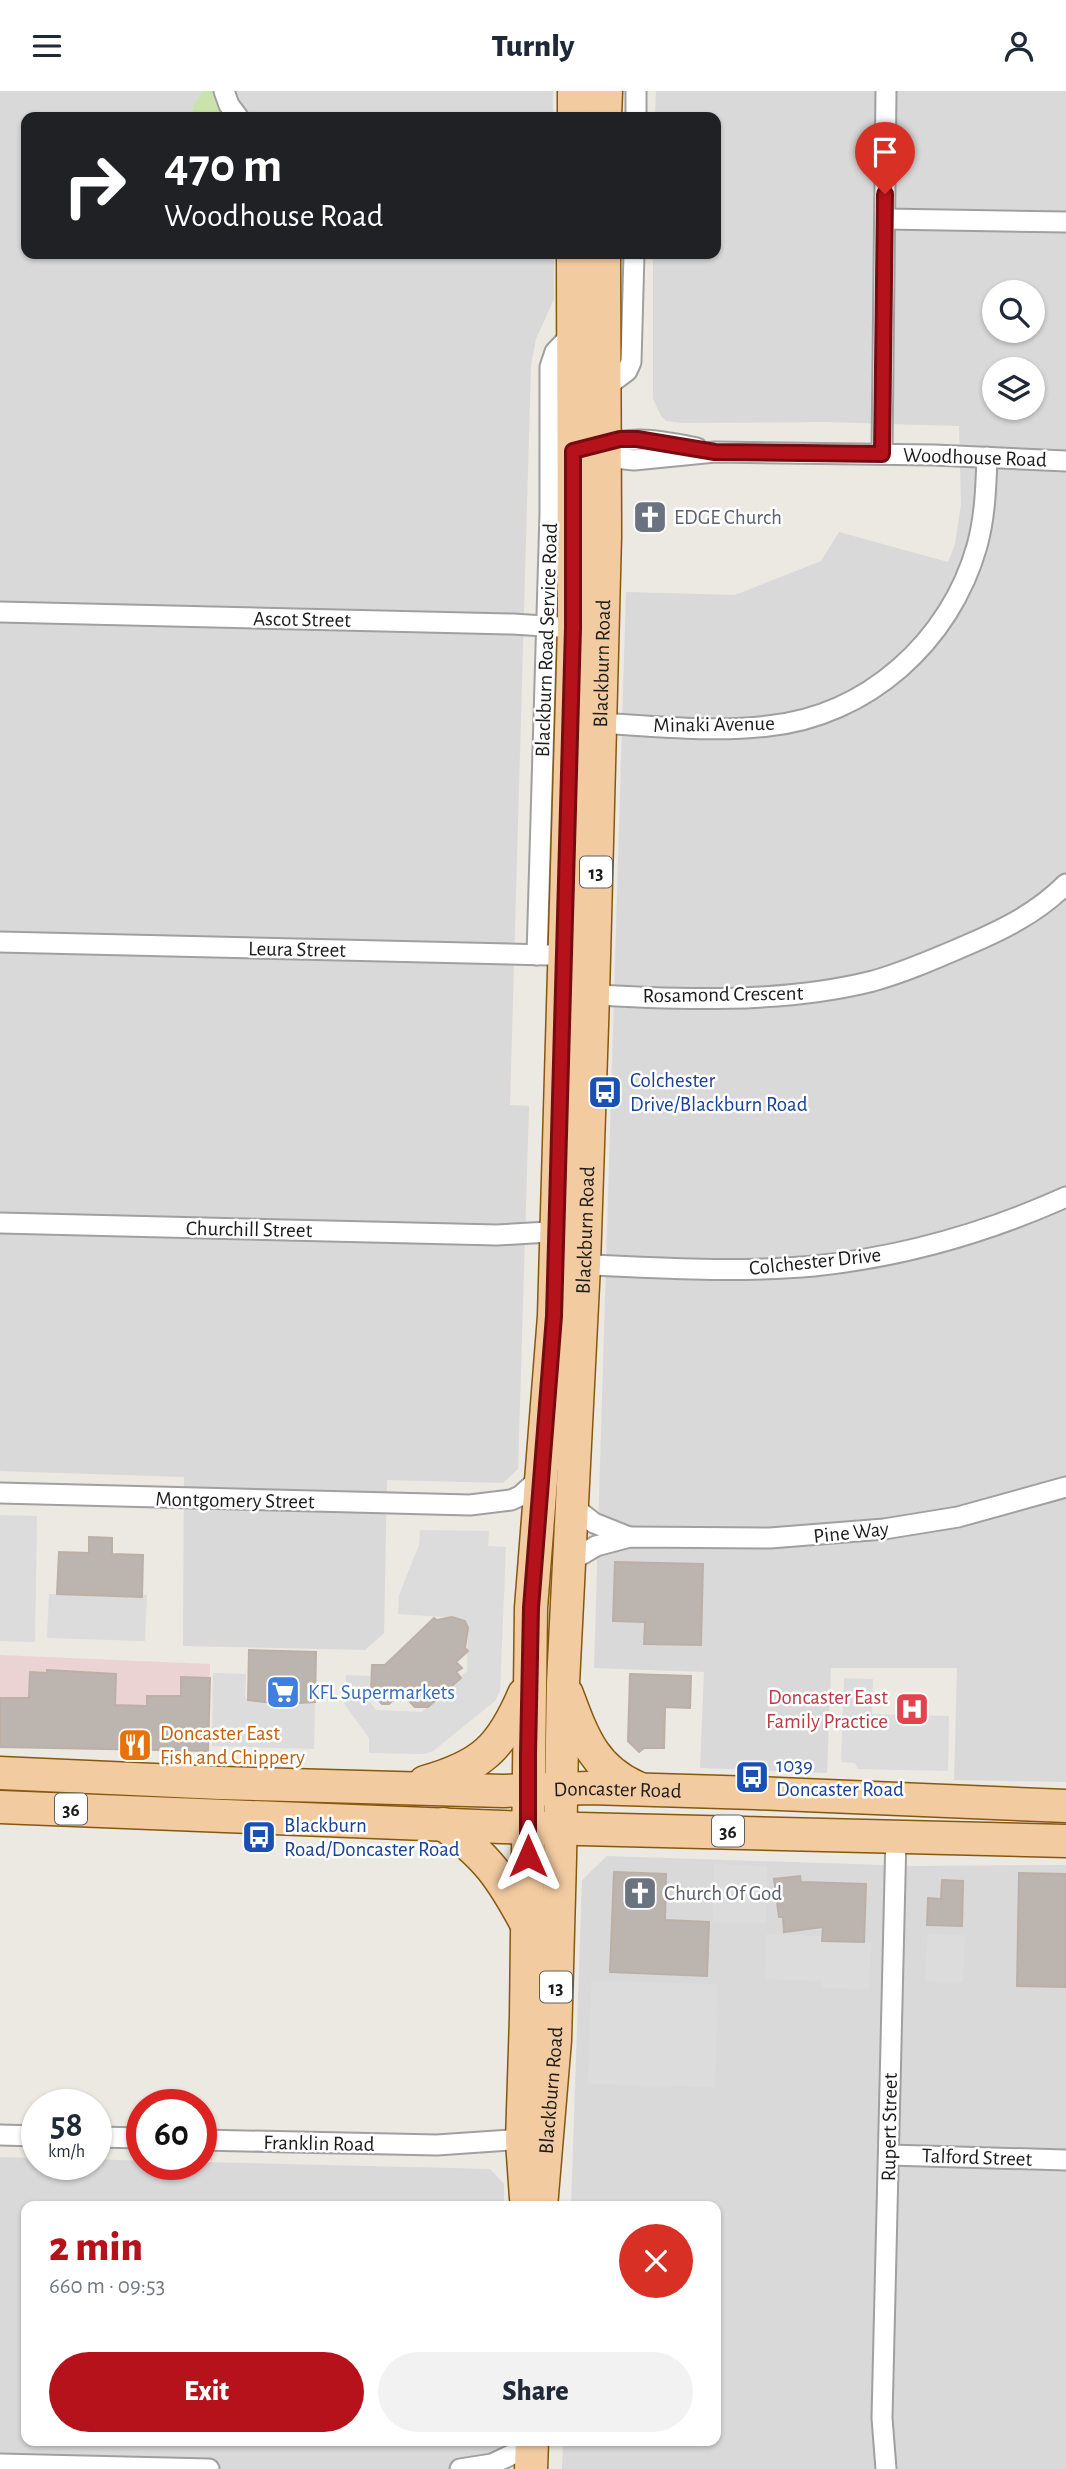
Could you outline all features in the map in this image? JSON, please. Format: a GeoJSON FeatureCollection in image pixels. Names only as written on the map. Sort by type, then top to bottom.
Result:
{"type":"FeatureCollection","features":[{"type":"Feature","properties":{"kind":"main road"},"geometry":{"type":"LineString","coordinates":[[574,91],[574,112]]}},
{"type":"Feature","properties":{"kind":"main road"},"geometry":{"type":"LineString","coordinates":[[606,91],[606,112]]}},
{"type":"Feature","properties":{"kind":"main road","name":"Blackburn Road"},"geometry":{"type":"LineString","coordinates":[[540,2201],[530,2147],[555,2040],[563,1683],[571,1497],[567,1248],[578,994],[565,956],[586,723],[575,627],[573,259]]}},
{"type":"Feature","properties":{"kind":"main road","name":"Blackburn Road"},"geometry":{"type":"LineString","coordinates":[[575,627],[604,450],[604,259]]}},
{"type":"Feature","properties":{"kind":"main road","name":"Blackburn Road"},"geometry":{"type":"LineString","coordinates":[[527,2201],[530,2147],[527,1924],[531,1608],[550,1376],[567,1248]]}},
{"type":"Feature","properties":{"kind":"main road"},"geometry":{"type":"LineString","coordinates":[[403,1788],[448,1776],[482,1758],[502,1737],[514,1718],[530,1680]]}},
{"type":"Feature","properties":{"kind":"main road"},"geometry":{"type":"LineString","coordinates":[[563,1683],[594,1754],[620,1780],[640,1789]]}},
{"type":"Feature","properties":{"kind":"main road","name":"Doncaster Road"},"geometry":{"type":"LineString","coordinates":[[0,1773],[403,1788],[528,1791],[640,1789],[1066,1806]]}},
{"type":"Feature","properties":{"kind":"main road","name":"Doncaster Road"},"geometry":{"type":"LineString","coordinates":[[0,1807],[528,1827],[1066,1841]]}},
{"type":"Feature","properties":{"kind":"main road"},"geometry":{"type":"LineString","coordinates":[[443,1824],[470,1844],[489,1863],[503,1880],[527,1924]]}},
{"type":"Feature","properties":{"kind":"street"},"geometry":{"type":"LineString","coordinates":[[224,91],[234,112]]}},
{"type":"Feature","properties":{"kind":"street"},"geometry":{"type":"LineString","coordinates":[[636,91],[636,112]]}},
{"type":"Feature","properties":{"kind":"street"},"geometry":{"type":"LineString","coordinates":[[882,454],[886,91]]}},
{"type":"Feature","properties":{"kind":"street"},"geometry":{"type":"LineString","coordinates":[[885,219],[1066,222]]}},
{"type":"Feature","properties":{"kind":"street"},"geometry":{"type":"LineString","coordinates":[[603,389],[626,370],[631,362],[634,259]]}},
{"type":"Feature","properties":{"kind":"street","name":"Blackburn Road Service Road"},"geometry":{"type":"LineString","coordinates":[[565,956],[575,627],[550,367],[555,352],[573,333]]}},
{"type":"Feature","properties":{"kind":"street","name":"Woodhouse Road"},"geometry":{"type":"LineString","coordinates":[[573,451],[604,450],[620,439],[640,439],[715,452],[882,454],[1066,461]]}},
{"type":"Feature","properties":{"kind":"street","name":"Minaki Avenue"},"geometry":{"type":"LineString","coordinates":[[586,723],[719,728],[769,726],[830,711],[870,691],[891,676],[929,639],[946,615],[965,579],[982,524],[987,457]]}},
{"type":"Feature","properties":{"kind":"street","name":"Ascot Street"},"geometry":{"type":"LineString","coordinates":[[0,612],[575,627]]}},
{"type":"Feature","properties":{"kind":"street","name":"Rosamond Crescent"},"geometry":{"type":"LineString","coordinates":[[578,994],[736,998],[824,991],[875,980],[917,966],[985,937],[1037,910],[1066,884]]}},
{"type":"Feature","properties":{"kind":"street"},"geometry":{"type":"LineString","coordinates":[[1037,910],[1066,902]]}},
{"type":"Feature","properties":{"kind":"street","name":"Leura Street"},"geometry":{"type":"LineString","coordinates":[[0,942],[565,956]]}},
{"type":"Feature","properties":{"kind":"street","name":"Colchester Drive"},"geometry":{"type":"LineString","coordinates":[[567,1248],[778,1268],[852,1261],[953,1239],[1066,1198]]}},
{"type":"Feature","properties":{"kind":"street","name":"Churchill Street"},"geometry":{"type":"LineString","coordinates":[[0,1223],[497,1235],[567,1248]]}},
{"type":"Feature","properties":{"kind":"street","name":"Pine Way"},"geometry":{"type":"LineString","coordinates":[[569,1562],[596,1546],[630,1537],[770,1538],[884,1529],[958,1517],[1066,1487]]}},
{"type":"Feature","properties":{"kind":"street","name":"Montgomery Street"},"geometry":{"type":"LineString","coordinates":[[0,1493],[470,1505],[494,1512],[520,1513],[539,1492],[571,1497]]}},
{"type":"Feature","properties":{"kind":"street","name":"Pine Way"},"geometry":{"type":"LineString","coordinates":[[571,1497],[593,1523],[630,1537]]}},
{"type":"Feature","properties":{"kind":"street","name":"Rupert Street"},"geometry":{"type":"LineString","coordinates":[[887,2469],[882,2418],[896,1836]]}},
{"type":"Feature","properties":{"kind":"street"},"geometry":{"type":"LineString","coordinates":[[0,2135],[21,2136]]}},
{"type":"Feature","properties":{"kind":"street","name":"Franklin Road"},"geometry":{"type":"LineString","coordinates":[[217,2140],[437,2145],[479,2141],[530,2147]]}},
{"type":"Feature","properties":{"kind":"street","name":"Talford Street"},"geometry":{"type":"LineString","coordinates":[[889,2155],[1066,2159]]}},
{"type":"Feature","properties":{"kind":"street","name":"Rupert Street"},"geometry":{"type":"LineString","coordinates":[[873,2469],[882,2418]]}},
{"type":"Feature","properties":{"kind":"street"},"geometry":{"type":"LineString","coordinates":[[460,2469],[535,2458]]}},
{"type":"Feature","properties":{"kind":"street"},"geometry":{"type":"LineString","coordinates":[[0,2464],[209,2469]]}},
{"type":"Feature","properties":{"kind":"shaded area"},"geometry":{"type":"Polygon","coordinates":[[[0,91],[553,91],[553,112],[21,112],[21,259],[554,259],[554,299],[536,339],[531,365],[510,1105],[529,1106],[518,1469],[503,1483],[387,1480],[384,1633],[365,1650],[183,1646],[184,1477],[0,1471],[0,91]]]}},
{"type":"Feature","properties":{"kind":"shaded area"},"geometry":{"type":"Polygon","coordinates":[[[656,91],[1066,91],[1066,1782],[954,1780],[957,1668],[831,1668],[827,1773],[700,1768],[704,1672],[594,1668],[626,592],[735,595],[821,561],[839,532],[948,562],[955,544],[961,504],[959,426],[825,422],[683,423],[666,421],[653,399],[653,259],[721,259],[721,112],[655,112],[656,91]]]}},
{"type":"Feature","properties":{"kind":"shaded area"},"geometry":{"type":"Polygon","coordinates":[[[0,1515],[37,1516],[35,1642],[0,1641],[0,1515]]]}},
{"type":"Feature","properties":{"kind":"shaded area"},"geometry":{"type":"Polygon","coordinates":[[[420,1530],[489,1531],[488,1546],[506,1547],[500,1691],[495,1701],[433,1751],[424,1754],[369,1753],[369,1738],[345,1705],[346,1675],[370,1676],[369,1701],[376,1710],[422,1712],[467,1671],[468,1628],[464,1621],[458,1618],[398,1614],[399,1595],[419,1545],[420,1530]]]}},
{"type":"Feature","properties":{"kind":"shaded area"},"geometry":{"type":"Polygon","coordinates":[[[49,1594],[147,1595],[145,1641],[47,1638],[49,1594]]]}},
{"type":"Feature","properties":{"kind":"shaded area"},"geometry":{"type":"Polygon","coordinates":[[[0,1655],[210,1664],[208,1751],[0,1747],[0,1655]]]}},
{"type":"Feature","properties":{"kind":"shaded area"},"geometry":{"type":"Polygon","coordinates":[[[213,1673],[246,1674],[245,1698],[248,1700],[315,1702],[314,1749],[212,1746],[213,1673]]]}},
{"type":"Feature","properties":{"kind":"shaded area"},"geometry":{"type":"Polygon","coordinates":[[[844,1678],[873,1679],[872,1714],[949,1716],[948,1771],[858,1769],[855,1763],[841,1762],[844,1678]]]}},
{"type":"Feature","properties":{"kind":"shaded area"},"geometry":{"type":"Polygon","coordinates":[[[607,1856],[913,1866],[1066,1865],[1066,2469],[562,2469],[563,2446],[721,2446],[721,2201],[571,2201],[582,1880],[607,1856]]]}},
{"type":"Feature","properties":{"kind":"shaded area"},"geometry":{"type":"Polygon","coordinates":[[[714,1864],[767,1866],[766,1923],[713,1922],[714,1864]]]}},
{"type":"Feature","properties":{"kind":"shaded area"},"geometry":{"type":"Polygon","coordinates":[[[766,1934],[822,1936],[823,1941],[871,1942],[869,1989],[821,1988],[821,1981],[765,1979],[766,1934]]]}},
{"type":"Feature","properties":{"kind":"shaded area"},"geometry":{"type":"Polygon","coordinates":[[[927,1934],[965,1935],[963,1982],[925,1981],[927,1934]]]}},
{"type":"Feature","properties":{"kind":"shaded area"},"geometry":{"type":"Polygon","coordinates":[[[591,1981],[718,1984],[715,2087],[588,2084],[591,1981]]]}},
{"type":"Feature","properties":{"kind":"shaded area"},"geometry":{"type":"Polygon","coordinates":[[[0,2157],[21,2158],[21,2180],[112,2180],[112,2160],[126,2160],[126,2180],[217,2180],[217,2162],[490,2169],[504,2184],[504,2201],[21,2201],[21,2446],[502,2446],[501,2469],[0,2469],[0,2157]]]}},
{"type":"Feature","properties":{"kind":"green space"},"geometry":{"type":"Polygon","coordinates":[[[203,91],[211,91],[220,112],[192,112],[193,106],[203,91]]]}},
{"type":"Feature","properties":{"kind":"building"},"geometry":{"type":"Polygon","coordinates":[[[89,1537],[112,1538],[112,1554],[143,1555],[142,1597],[57,1594],[59,1552],[89,1553],[89,1537]]]}},
{"type":"Feature","properties":{"kind":"building"},"geometry":{"type":"Polygon","coordinates":[[[615,1562],[703,1564],[701,1645],[644,1644],[645,1622],[613,1621],[615,1562]]]}},
{"type":"Feature","properties":{"kind":"building"},"geometry":{"type":"Polygon","coordinates":[[[452,1617],[465,1621],[468,1628],[465,1648],[468,1651],[456,1662],[462,1668],[456,1672],[461,1678],[428,1707],[415,1707],[401,1693],[389,1704],[382,1704],[371,1692],[372,1665],[385,1665],[434,1618],[437,1620],[452,1617]]]}},
{"type":"Feature","properties":{"kind":"building"},"geometry":{"type":"Polygon","coordinates":[[[249,1650],[316,1652],[315,1702],[282,1704],[248,1700],[249,1650]]]}},
{"type":"Feature","properties":{"kind":"building"},"geometry":{"type":"Polygon","coordinates":[[[47,1670],[116,1674],[115,1705],[147,1706],[147,1696],[181,1696],[181,1677],[210,1678],[208,1751],[0,1747],[0,1698],[29,1698],[30,1672],[47,1673],[47,1670]]]}},
{"type":"Feature","properties":{"kind":"building"},"geometry":{"type":"Polygon","coordinates":[[[630,1674],[691,1676],[690,1708],[665,1707],[664,1748],[644,1748],[639,1752],[628,1741],[630,1674]]]}},
{"type":"Feature","properties":{"kind":"building"},"geometry":{"type":"Polygon","coordinates":[[[614,1872],[666,1874],[665,1920],[709,1922],[707,1976],[610,1972],[614,1872]]]}},
{"type":"Feature","properties":{"kind":"building"},"geometry":{"type":"Polygon","coordinates":[[[1019,1873],[1066,1874],[1066,1987],[1017,1986],[1019,1873]]]}},
{"type":"Feature","properties":{"kind":"building"},"geometry":{"type":"Polygon","coordinates":[[[800,1876],[801,1882],[866,1884],[864,1942],[822,1941],[823,1927],[784,1932],[783,1917],[779,1917],[774,1879],[800,1876]]]}},
{"type":"Feature","properties":{"kind":"building"},"geometry":{"type":"Polygon","coordinates":[[[942,1880],[963,1881],[962,1926],[927,1925],[928,1898],[941,1899],[942,1880]]]}},
{"type":"Feature","properties":{"kind":"place","name":"EDGE Church"},"geometry":{"type":"Point","coordinates":[650,517]}},
{"type":"Feature","properties":{"kind":"place","name":"Colchester Drive/Blackburn Road"},"geometry":{"type":"Point","coordinates":[605,1092]}},
{"type":"Feature","properties":{"kind":"place","name":"KFL Supermarkets"},"geometry":{"type":"Point","coordinates":[283,1692]}},
{"type":"Feature","properties":{"kind":"place","name":"Doncaster East Family Practice"},"geometry":{"type":"Point","coordinates":[912,1709]}},
{"type":"Feature","properties":{"kind":"place","name":"Doncaster East Fish and Chippery"},"geometry":{"type":"Point","coordinates":[135,1745]}},
{"type":"Feature","properties":{"kind":"place","name":"1039 Doncaster Road"},"geometry":{"type":"Point","coordinates":[752,1777]}},
{"type":"Feature","properties":{"kind":"place","name":"Blackburn Road/Doncaster Road"},"geometry":{"type":"Point","coordinates":[259,1837]}},
{"type":"Feature","properties":{"kind":"place","name":"Church Of God"},"geometry":{"type":"Point","coordinates":[640,1893]}},
{"type":"Feature","properties":{"kind":"route"},"geometry":{"type":"LineString","coordinates":[[528,1856],[531,1608],[554,1316],[573,628],[573,451],[620,439],[637,439],[662,441],[715,452],[882,454],[885,194]]}}]}
